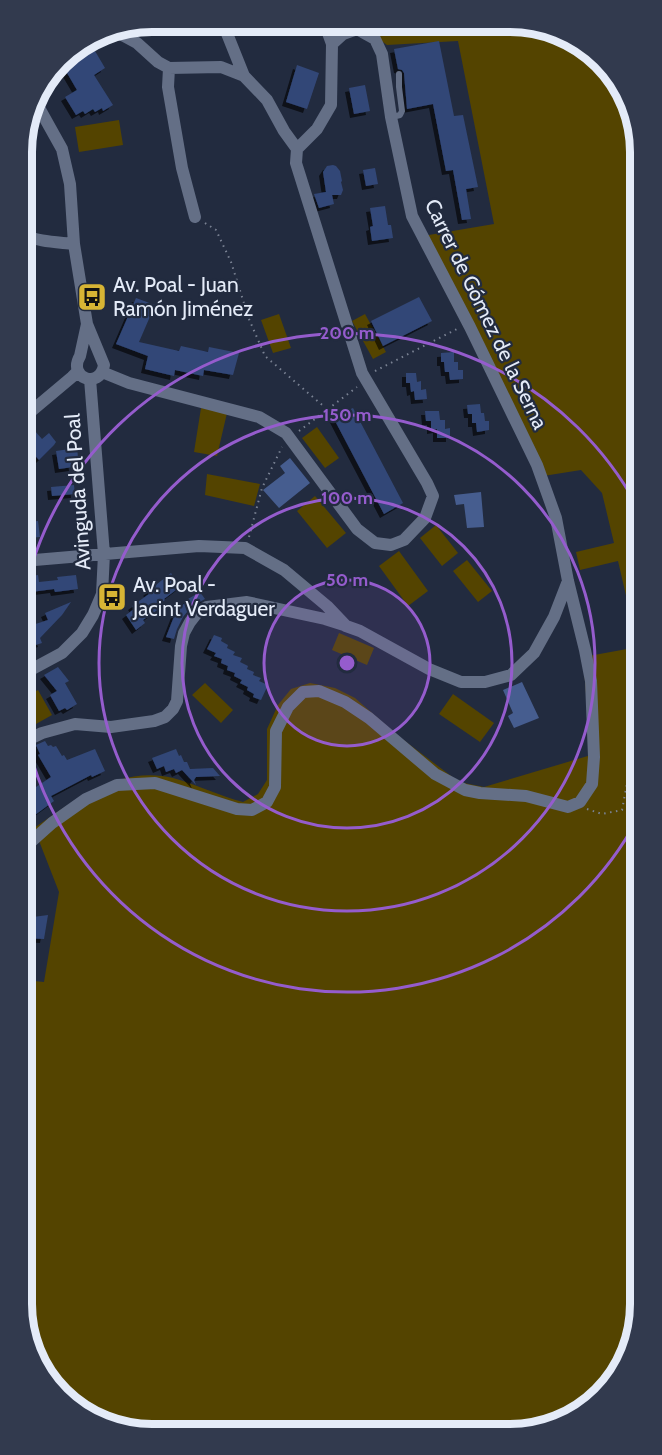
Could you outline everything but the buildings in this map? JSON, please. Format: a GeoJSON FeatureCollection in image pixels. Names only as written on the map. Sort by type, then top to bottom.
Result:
{"type":"FeatureCollection","features":[{"type":"Feature","properties":{"kind":"street"},"geometry":{"type":"LineString","coordinates":[[102,372],[129,383],[259,417],[286,433],[357,529],[375,543],[391,545],[404,540],[425,518],[433,496],[365,378],[296,163],[297,149],[284,131],[267,99],[244,76],[226,32]]}},
{"type":"Feature","properties":{"kind":"street"},"geometry":{"type":"LineString","coordinates":[[297,149],[317,129],[331,105],[332,44],[328,32]]}},
{"type":"Feature","properties":{"kind":"street","name":"Carrer de Gómez de la Serna"},"geometry":{"type":"LineString","coordinates":[[332,44],[349,32]]}},
{"type":"Feature","properties":{"kind":"street","name":"Carrer de Gómez de la Serna"},"geometry":{"type":"LineString","coordinates":[[362,32],[375,39],[382,54],[391,117],[412,216],[468,323],[537,465],[556,518],[591,681],[594,757],[592,784],[580,802],[572,805]]}},
{"type":"Feature","properties":{"kind":"street"},"geometry":{"type":"LineString","coordinates":[[123,35],[137,43],[158,62],[169,68],[221,67],[244,76]]}},
{"type":"Feature","properties":{"kind":"street"},"geometry":{"type":"LineString","coordinates":[[169,68],[170,99],[195,217]]}},
{"type":"Feature","properties":{"kind":"street"},"geometry":{"type":"LineString","coordinates":[[40,109],[62,149],[70,184],[74,244],[87,324],[104,365],[102,372],[90,379],[85,378],[78,371],[78,360],[87,324]]}},
{"type":"Feature","properties":{"kind":"street"},"geometry":{"type":"LineString","coordinates":[[32,238],[47,242],[74,244]]}},
{"type":"Feature","properties":{"kind":"street"},"geometry":{"type":"LineString","coordinates":[[80,356],[87,352],[94,352],[101,356]]}},
{"type":"Feature","properties":{"kind":"street"},"geometry":{"type":"LineString","coordinates":[[32,411],[78,371]]}},
{"type":"Feature","properties":{"kind":"street","name":"Avinguda del Poal"},"geometry":{"type":"LineString","coordinates":[[32,669],[62,653],[82,633],[102,594],[104,554],[90,379]]}},
{"type":"Feature","properties":{"kind":"street"},"geometry":{"type":"LineString","coordinates":[[32,560],[199,546],[245,548],[284,570],[327,606],[346,626]]}},
{"type":"Feature","properties":{"kind":"street"},"geometry":{"type":"LineString","coordinates":[[32,738],[75,724],[111,727],[142,724],[165,717],[177,701],[184,633],[197,614],[207,607],[247,602],[325,619],[360,631],[429,669],[461,682],[485,682],[511,675],[534,653],[554,616],[568,581]]}},
{"type":"Feature","properties":{"kind":"street"},"geometry":{"type":"LineString","coordinates":[[32,841],[52,823],[86,799],[117,785],[155,783],[237,809],[252,810],[267,802],[275,786],[276,731],[288,707],[303,692],[319,691],[345,702],[369,718],[435,774],[465,790],[526,796],[568,807],[572,805]]}},
{"type":"Feature","properties":{"kind":"lane"},"geometry":{"type":"LineString","coordinates":[[391,117],[400,115],[402,111],[399,74]]}},
{"type":"Feature","properties":{"kind":"path"},"geometry":{"type":"LineString","coordinates":[[195,217],[216,230],[231,262],[249,319],[266,356],[328,410]]}},
{"type":"Feature","properties":{"kind":"path"},"geometry":{"type":"LineString","coordinates":[[245,548],[262,488],[283,444],[365,378],[468,323]]}},
{"type":"Feature","properties":{"kind":"path"},"geometry":{"type":"LineString","coordinates":[[572,805],[602,814],[622,810],[630,772]]}},
{"type":"Feature","properties":{"kind":"shaded area"},"geometry":{"type":"Polygon","coordinates":[[[369,32],[534,34],[564,44],[590,61],[606,78],[621,105],[626,120],[630,151],[630,613],[618,561],[580,570],[576,552],[614,543],[602,493],[581,470],[537,477],[479,356],[417,237],[494,224],[458,41],[387,45],[369,32]]]}},
{"type":"Feature","properties":{"kind":"shaded area"},"geometry":{"type":"Polygon","coordinates":[[[119,120],[123,145],[79,152],[75,127],[119,120]]]}},
{"type":"Feature","properties":{"kind":"shaded area"},"geometry":{"type":"Polygon","coordinates":[[[279,314],[291,348],[273,353],[261,320],[279,314]]]}},
{"type":"Feature","properties":{"kind":"shaded area"},"geometry":{"type":"Polygon","coordinates":[[[365,314],[386,352],[373,359],[352,321],[365,314]]]}},
{"type":"Feature","properties":{"kind":"shaded area"},"geometry":{"type":"Polygon","coordinates":[[[201,408],[227,413],[217,456],[194,452],[201,408]]]}},
{"type":"Feature","properties":{"kind":"shaded area"},"geometry":{"type":"Polygon","coordinates":[[[317,427],[339,458],[325,468],[302,438],[317,427]]]}},
{"type":"Feature","properties":{"kind":"shaded area"},"geometry":{"type":"Polygon","coordinates":[[[207,474],[260,484],[254,506],[205,495],[207,474]]]}},
{"type":"Feature","properties":{"kind":"shaded area"},"geometry":{"type":"Polygon","coordinates":[[[315,496],[346,533],[327,548],[297,511],[315,496]]]}},
{"type":"Feature","properties":{"kind":"shaded area"},"geometry":{"type":"Polygon","coordinates":[[[436,525],[458,553],[442,566],[420,538],[436,525]]]}},
{"type":"Feature","properties":{"kind":"shaded area"},"geometry":{"type":"Polygon","coordinates":[[[399,551],[428,591],[408,606],[379,566],[399,551]]]}},
{"type":"Feature","properties":{"kind":"shaded area"},"geometry":{"type":"Polygon","coordinates":[[[467,560],[492,591],[478,602],[453,571],[467,560]]]}},
{"type":"Feature","properties":{"kind":"shaded area"},"geometry":{"type":"Polygon","coordinates":[[[339,633],[374,648],[367,665],[332,650],[339,633]]]}},
{"type":"Feature","properties":{"kind":"shaded area"},"geometry":{"type":"Polygon","coordinates":[[[630,648],[630,1312],[624,1342],[606,1377],[590,1394],[564,1411],[542,1419],[511,1424],[151,1424],[113,1417],[85,1403],[72,1394],[56,1377],[41,1350],[33,1319],[32,981],[44,982],[59,892],[34,828],[82,796],[135,776],[153,775],[173,778],[243,802],[258,794],[267,780],[267,729],[278,705],[291,689],[310,683],[335,688],[355,698],[397,735],[459,782],[484,787],[591,755],[583,657],[630,648]]]}},
{"type":"Feature","properties":{"kind":"shaded area"},"geometry":{"type":"Polygon","coordinates":[[[205,683],[233,710],[221,723],[192,695],[205,683]]]}},
{"type":"Feature","properties":{"kind":"shaded area"},"geometry":{"type":"Polygon","coordinates":[[[38,690],[52,715],[36,724],[32,717],[32,693],[38,690]]]}},
{"type":"Feature","properties":{"kind":"shaded area"},"geometry":{"type":"Polygon","coordinates":[[[453,694],[494,723],[480,742],[439,714],[453,694]]]}},
{"type":"Feature","properties":{"kind":"water"},"geometry":{"type":"Polygon","coordinates":[[[290,458],[310,483],[279,508],[263,490],[285,473],[280,466],[290,458]]]}},
{"type":"Feature","properties":{"kind":"water"},"geometry":{"type":"Polygon","coordinates":[[[481,492],[484,527],[467,528],[464,504],[456,505],[454,495],[481,492]]]}},
{"type":"Feature","properties":{"kind":"water"},"geometry":{"type":"Polygon","coordinates":[[[522,682],[539,718],[514,728],[508,716],[513,713],[503,690],[522,682]]]}},
{"type":"Feature","properties":{"kind":"place","name":"Av. Poal - Juan Ramón Jiménez"},"geometry":{"type":"Point","coordinates":[92,297]}},
{"type":"Feature","properties":{"kind":"place","name":"Av. Poal - Jacint Verdaguer"},"geometry":{"type":"Point","coordinates":[112,597]}}]}
